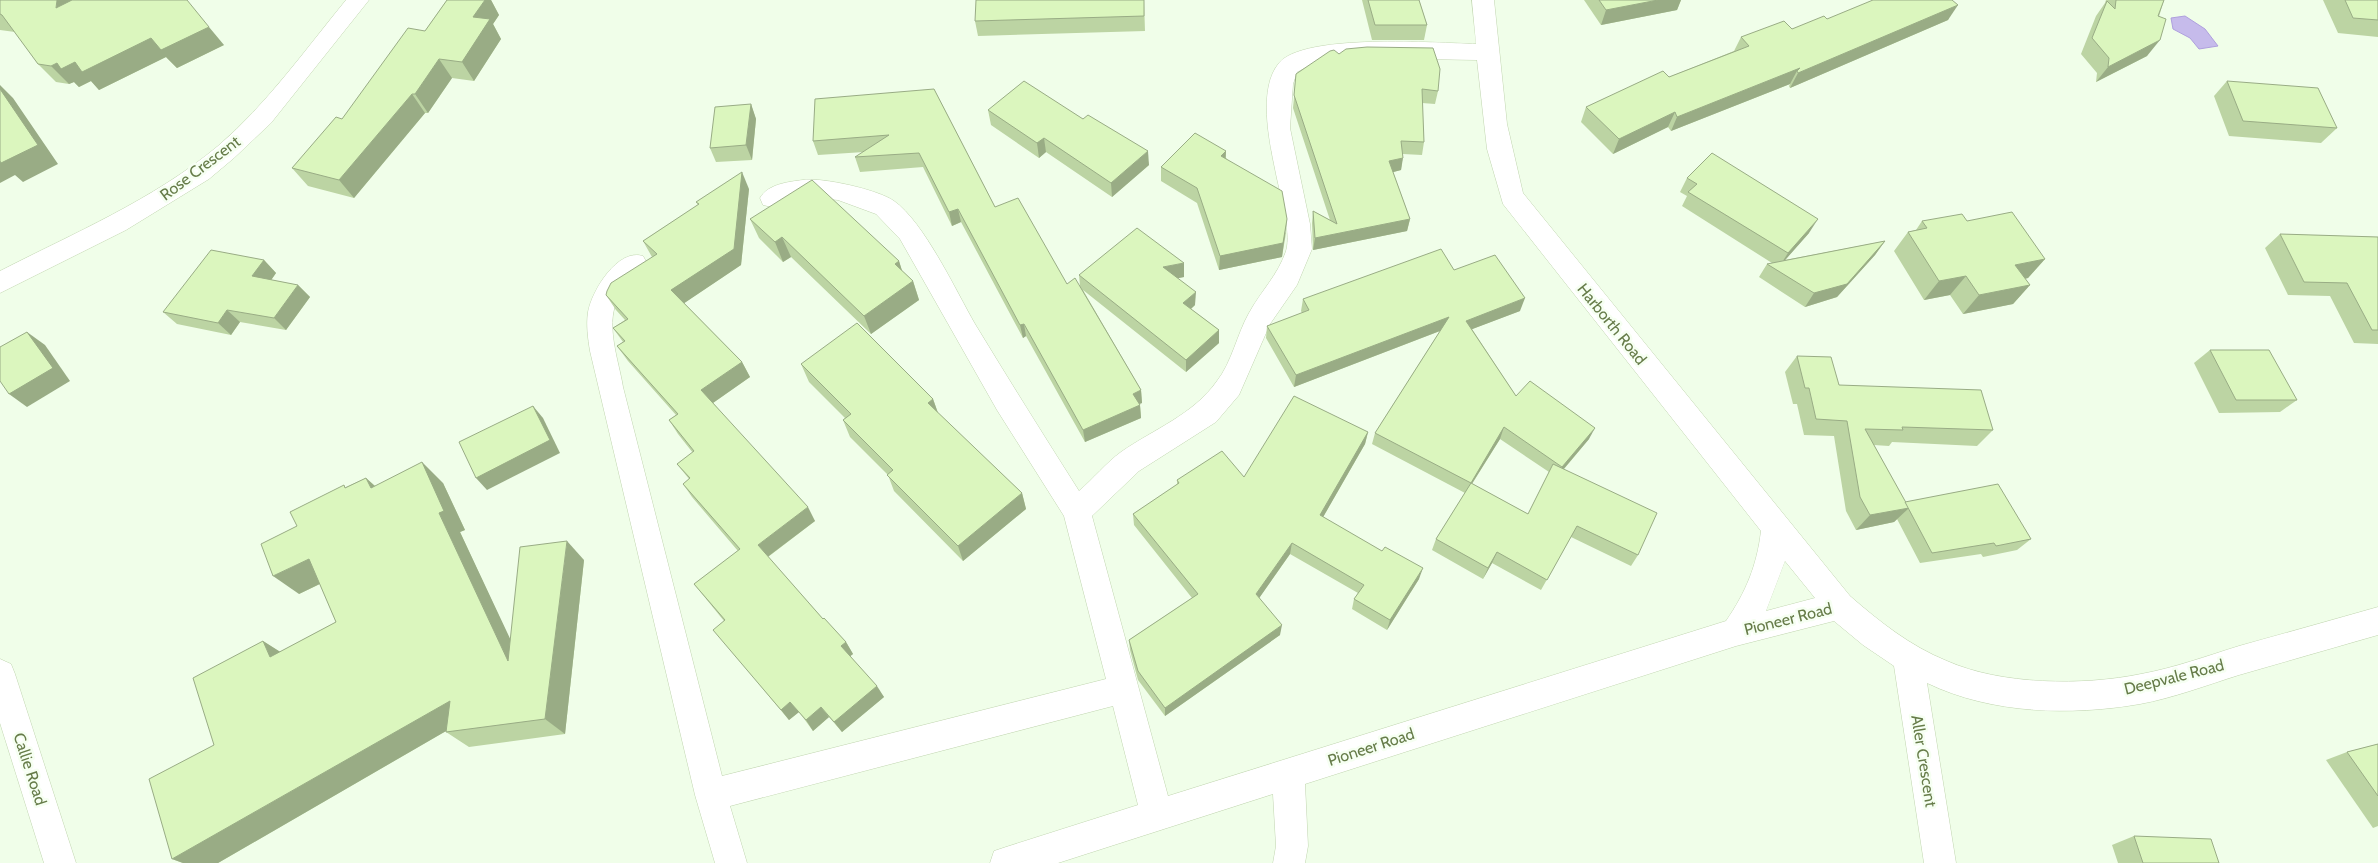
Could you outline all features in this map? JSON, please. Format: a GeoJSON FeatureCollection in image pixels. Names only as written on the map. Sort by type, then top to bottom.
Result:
{"type":"FeatureCollection","features":[{"type":"Feature","properties":{"kind":"street","name":"Rose Crescent"},"geometry":{"type":"LineString","coordinates":[[0,283],[138,214],[179,187],[226,152],[266,113],[358,0]]}},
{"type":"Feature","properties":{"kind":"street","name":"Harborth Road"},"geometry":{"type":"LineString","coordinates":[[1483,0],[1496,136],[1502,166],[1512,197],[1839,606]]}},
{"type":"Feature","properties":{"kind":"street"},"geometry":{"type":"LineString","coordinates":[[1077,512],[1129,462],[1206,414],[1229,387],[1259,320],[1288,278],[1299,249],[1298,224],[1278,128],[1281,84],[1288,68],[1305,58],[1324,53],[1365,50],[1489,52]]}},
{"type":"Feature","properties":{"kind":"street"},"geometry":{"type":"LineString","coordinates":[[772,198],[785,192],[810,188],[839,191],[885,207],[909,232],[1007,402],[1077,512],[1157,815]]}},
{"type":"Feature","properties":{"kind":"street"},"geometry":{"type":"LineString","coordinates":[[634,263],[608,292],[602,307],[601,330],[610,388],[711,795],[731,863]]}},
{"type":"Feature","properties":{"kind":"street","name":"Pioneer Road"},"geometry":{"type":"LineString","coordinates":[[1736,632],[1757,601],[1767,578],[1774,554],[1776,529]]}},
{"type":"Feature","properties":{"kind":"street","name":"Pioneer Road"},"geometry":{"type":"LineString","coordinates":[[1006,863],[1736,632],[1839,606]]}},
{"type":"Feature","properties":{"kind":"street","name":"Deepvale Road"},"geometry":{"type":"LineString","coordinates":[[1839,606],[1879,641],[1908,659],[1962,683],[2057,696],[2104,694],[2141,689],[2378,621]]}},
{"type":"Feature","properties":{"kind":"street","name":"Aller Crescent"},"geometry":{"type":"LineString","coordinates":[[1908,659],[1940,863]]}},
{"type":"Feature","properties":{"kind":"street","name":"Callie Road"},"geometry":{"type":"LineString","coordinates":[[0,674],[60,863]]}},
{"type":"Feature","properties":{"kind":"street"},"geometry":{"type":"LineString","coordinates":[[711,795],[1123,689]]}},
{"type":"Feature","properties":{"kind":"street"},"geometry":{"type":"LineString","coordinates":[[1288,774],[1292,846],[1289,863]]}},
{"type":"Feature","properties":{"kind":"shaded area"},"geometry":{"type":"Polygon","coordinates":[[[2185,16],[2205,29],[2218,46],[2199,49],[2190,38],[2173,29],[2171,18],[2185,16]]]}},
{"type":"Feature","properties":{"kind":"building"},"geometry":{"type":"Polygon","coordinates":[[[0,0],[57,0],[56,8],[72,0],[187,0],[209,27],[161,50],[151,38],[82,72],[75,62],[61,69],[57,63],[51,66],[38,64],[0,14],[0,0]]]}},
{"type":"Feature","properties":{"kind":"building"},"geometry":{"type":"Polygon","coordinates":[[[447,0],[485,0],[473,17],[490,19],[462,62],[439,59],[415,94],[412,94],[339,180],[292,168],[336,117],[342,119],[408,28],[425,31],[447,0]]]}},
{"type":"Feature","properties":{"kind":"building"},"geometry":{"type":"Polygon","coordinates":[[[976,0],[1144,0],[1144,16],[975,21],[976,0]]]}},
{"type":"Feature","properties":{"kind":"building"},"geometry":{"type":"Polygon","coordinates":[[[1368,0],[1419,0],[1427,25],[1375,25],[1368,0]]]}},
{"type":"Feature","properties":{"kind":"building"},"geometry":{"type":"Polygon","coordinates":[[[1599,0],[1658,0],[1606,10],[1599,0]]]}},
{"type":"Feature","properties":{"kind":"building"},"geometry":{"type":"Polygon","coordinates":[[[1873,0],[1952,0],[1958,5],[1798,73],[1797,71],[1800,68],[1677,117],[1675,112],[1619,139],[1586,107],[1663,71],[1669,77],[1749,46],[1741,37],[1784,21],[1792,29],[1824,16],[1827,19],[1873,0]]]}},
{"type":"Feature","properties":{"kind":"building"},"geometry":{"type":"Polygon","coordinates":[[[2116,0],[2164,0],[2158,16],[2166,19],[2160,40],[2108,67],[2109,58],[2092,38],[2107,1],[2115,9],[2116,0]]]}},
{"type":"Feature","properties":{"kind":"building"},"geometry":{"type":"Polygon","coordinates":[[[2345,0],[2378,0],[2378,20],[2353,18],[2345,0]]]}},
{"type":"Feature","properties":{"kind":"building"},"geometry":{"type":"Polygon","coordinates":[[[1367,47],[1433,48],[1440,69],[1438,91],[1422,89],[1424,142],[1401,141],[1403,158],[1389,161],[1410,219],[1315,238],[1313,211],[1337,224],[1294,95],[1296,74],[1330,51],[1334,50],[1339,54],[1346,49],[1367,47]]]}},
{"type":"Feature","properties":{"kind":"building"},"geometry":{"type":"Polygon","coordinates":[[[1024,81],[1083,119],[1088,115],[1148,151],[1111,183],[1044,138],[1037,143],[988,110],[1024,81]]]}},
{"type":"Feature","properties":{"kind":"building"},"geometry":{"type":"Polygon","coordinates":[[[2227,81],[2318,88],[2337,128],[2243,121],[2227,81]]]}},
{"type":"Feature","properties":{"kind":"building"},"geometry":{"type":"Polygon","coordinates":[[[0,89],[38,145],[1,163],[0,161],[0,89]]]}},
{"type":"Feature","properties":{"kind":"building"},"geometry":{"type":"Polygon","coordinates":[[[934,89],[995,207],[1018,198],[1067,284],[1075,278],[1141,390],[1133,394],[1140,405],[1083,430],[1024,324],[1020,325],[958,209],[949,212],[919,153],[855,157],[889,135],[813,141],[815,99],[934,89]]]}},
{"type":"Feature","properties":{"kind":"building"},"geometry":{"type":"Polygon","coordinates":[[[751,104],[746,145],[710,148],[715,107],[751,104]]]}},
{"type":"Feature","properties":{"kind":"building"},"geometry":{"type":"Polygon","coordinates":[[[1195,133],[1226,151],[1221,156],[1282,191],[1287,219],[1283,243],[1220,256],[1197,188],[1161,167],[1195,133]]]}},
{"type":"Feature","properties":{"kind":"building"},"geometry":{"type":"Polygon","coordinates":[[[1712,153],[1818,219],[1788,253],[1688,192],[1697,184],[1687,178],[1712,153]]]}},
{"type":"Feature","properties":{"kind":"building"},"geometry":{"type":"Polygon","coordinates":[[[742,172],[734,249],[671,290],[742,362],[701,390],[808,507],[758,545],[823,619],[846,642],[841,646],[877,686],[834,722],[821,707],[806,720],[790,702],[781,710],[713,630],[725,620],[694,584],[740,549],[683,484],[690,478],[677,464],[694,451],[669,420],[678,414],[617,346],[625,341],[613,328],[628,319],[606,295],[611,283],[657,254],[643,241],[699,204],[696,202],[742,172]]]}},
{"type":"Feature","properties":{"kind":"building"},"geometry":{"type":"Polygon","coordinates":[[[812,180],[899,261],[895,264],[913,281],[864,316],[782,237],[775,242],[750,219],[812,180]]]}},
{"type":"Feature","properties":{"kind":"building"},"geometry":{"type":"Polygon","coordinates":[[[2012,212],[2045,259],[2015,265],[2030,285],[1979,295],[1966,276],[1939,281],[1908,232],[1927,228],[1922,221],[1962,214],[1967,221],[2012,212]]]}},
{"type":"Feature","properties":{"kind":"building"},"geometry":{"type":"Polygon","coordinates":[[[1137,228],[1184,263],[1163,267],[1196,292],[1183,303],[1219,330],[1186,360],[1079,275],[1137,228]]]}},
{"type":"Feature","properties":{"kind":"building"},"geometry":{"type":"Polygon","coordinates":[[[2280,234],[2378,237],[2378,330],[2372,330],[2347,283],[2304,282],[2280,234]]]}},
{"type":"Feature","properties":{"kind":"building"},"geometry":{"type":"Polygon","coordinates":[[[1885,241],[1847,284],[1814,293],[1767,264],[1885,241]]]}},
{"type":"Feature","properties":{"kind":"building"},"geometry":{"type":"Polygon","coordinates":[[[1441,249],[1454,270],[1495,255],[1525,298],[1466,321],[1516,396],[1530,381],[1595,428],[1562,467],[1504,427],[1471,483],[1375,433],[1449,317],[1296,375],[1267,326],[1309,310],[1303,299],[1441,249]]]}},
{"type":"Feature","properties":{"kind":"building"},"geometry":{"type":"Polygon","coordinates":[[[211,250],[264,260],[252,276],[298,285],[274,318],[227,310],[218,323],[163,312],[211,250]]]}},
{"type":"Feature","properties":{"kind":"building"},"geometry":{"type":"Polygon","coordinates":[[[857,323],[933,399],[928,403],[1022,493],[958,546],[887,475],[893,470],[843,420],[851,414],[801,364],[857,323]]]}},
{"type":"Feature","properties":{"kind":"building"},"geometry":{"type":"Polygon","coordinates":[[[27,332],[53,368],[9,394],[0,381],[0,347],[27,332]]]}},
{"type":"Feature","properties":{"kind":"building"},"geometry":{"type":"Polygon","coordinates":[[[2210,350],[2269,350],[2297,400],[2236,400],[2210,350]]]}},
{"type":"Feature","properties":{"kind":"building"},"geometry":{"type":"Polygon","coordinates":[[[1797,356],[1831,357],[1839,385],[1981,390],[1993,430],[1902,427],[1903,430],[1865,429],[1909,508],[1870,515],[1860,497],[1847,421],[1816,419],[1809,388],[1805,388],[1797,356]]]}},
{"type":"Feature","properties":{"kind":"building"},"geometry":{"type":"Polygon","coordinates":[[[1294,396],[1368,432],[1320,515],[1382,551],[1385,547],[1423,568],[1390,620],[1354,599],[1364,585],[1292,543],[1256,594],[1282,625],[1165,708],[1138,671],[1129,640],[1198,594],[1133,514],[1179,483],[1177,480],[1222,451],[1244,477],[1294,396]]]}},
{"type":"Feature","properties":{"kind":"building"},"geometry":{"type":"Polygon","coordinates":[[[533,406],[550,440],[476,478],[459,442],[533,406]]]}},
{"type":"Feature","properties":{"kind":"building"},"geometry":{"type":"Polygon","coordinates":[[[422,462],[444,511],[439,513],[508,661],[520,547],[567,541],[545,719],[446,732],[450,701],[172,859],[149,779],[214,745],[193,678],[263,641],[270,657],[336,622],[309,559],[273,576],[261,544],[297,526],[290,512],[344,485],[345,488],[366,478],[371,488],[422,462]]]}},
{"type":"Feature","properties":{"kind":"building"},"geometry":{"type":"Polygon","coordinates":[[[1553,464],[1657,513],[1638,555],[1577,526],[1547,580],[1497,552],[1488,568],[1436,539],[1471,483],[1528,514],[1553,464]]]}},
{"type":"Feature","properties":{"kind":"building"},"geometry":{"type":"Polygon","coordinates":[[[1998,484],[2031,539],[1996,546],[1994,543],[1932,553],[1905,502],[1998,484]]]}},
{"type":"Feature","properties":{"kind":"building"},"geometry":{"type":"Polygon","coordinates":[[[2378,744],[2378,796],[2347,752],[2378,744]]]}},
{"type":"Feature","properties":{"kind":"building"},"geometry":{"type":"Polygon","coordinates":[[[2134,836],[2211,839],[2219,863],[2143,863],[2134,836]]]}}]}
